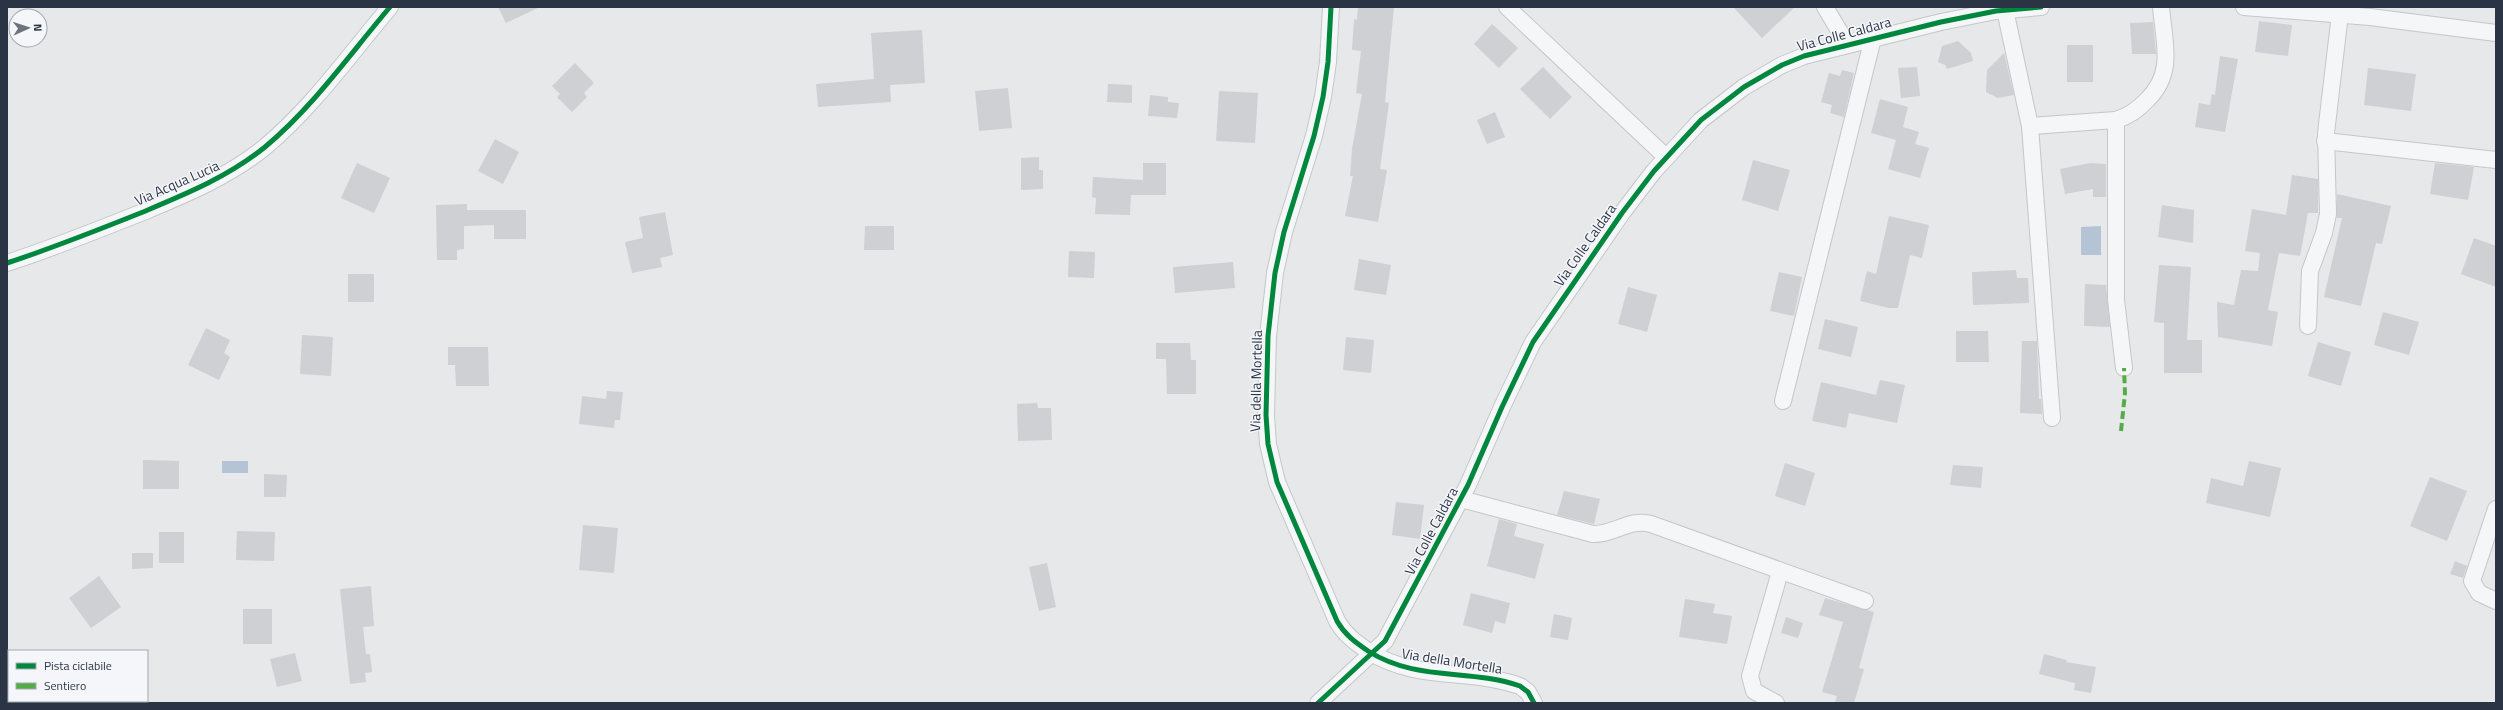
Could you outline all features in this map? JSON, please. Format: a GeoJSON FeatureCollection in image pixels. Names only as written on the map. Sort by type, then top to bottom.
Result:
{"type":"FeatureCollection","features":[{"type":"Feature","properties":{"kind":"street","name":"Via Acqua Lucia"},"geometry":{"type":"LineString","coordinates":[[7,263],[101,229],[201,188],[232,171],[265,147],[297,117],[390,7]]}},
{"type":"Feature","properties":{"kind":"street","name":"Via della Mortella"},"geometry":{"type":"LineString","coordinates":[[1330,7],[1329,57],[1323,97],[1314,136],[1282,239],[1274,282],[1268,344],[1266,428],[1277,482],[1337,621],[1353,640],[1373,654],[1396,666],[1411,670],[1514,684],[1528,692],[1534,703]]}},
{"type":"Feature","properties":{"kind":"street"},"geometry":{"type":"LineString","coordinates":[[1507,7],[1666,157]]}},
{"type":"Feature","properties":{"kind":"street"},"geometry":{"type":"LineString","coordinates":[[1825,7],[1847,44]]}},
{"type":"Feature","properties":{"kind":"street","name":"Via Colle Caldara"},"geometry":{"type":"LineString","coordinates":[[1318,703],[1381,647],[1394,626],[1461,499],[1507,394],[1533,342],[1622,213],[1666,157],[1708,113],[1744,87],[1789,62],[1847,44],[1873,38],[2005,10],[2042,7]]}},
{"type":"Feature","properties":{"kind":"street"},"geometry":{"type":"LineString","coordinates":[[2030,126],[2116,120],[2134,112],[2162,82],[2166,62],[2161,7]]}},
{"type":"Feature","properties":{"kind":"street"},"geometry":{"type":"LineString","coordinates":[[2244,7],[2340,14],[2496,33]]}},
{"type":"Feature","properties":{"kind":"street"},"geometry":{"type":"LineString","coordinates":[[2005,10],[2030,126],[2052,418]]}},
{"type":"Feature","properties":{"kind":"street"},"geometry":{"type":"LineString","coordinates":[[2308,326],[2310,271],[2324,233],[2328,214],[2325,141],[2340,14]]}},
{"type":"Feature","properties":{"kind":"street"},"geometry":{"type":"LineString","coordinates":[[1783,401],[1873,38]]}},
{"type":"Feature","properties":{"kind":"street"},"geometry":{"type":"LineString","coordinates":[[2116,120],[2116,300],[2124,368]]}},
{"type":"Feature","properties":{"kind":"street"},"geometry":{"type":"LineString","coordinates":[[2325,141],[2496,160]]}},
{"type":"Feature","properties":{"kind":"street"},"geometry":{"type":"LineString","coordinates":[[1461,499],[1593,534],[1611,532],[1632,523],[1647,523],[1780,572],[1865,601]]}},
{"type":"Feature","properties":{"kind":"street"},"geometry":{"type":"LineString","coordinates":[[2496,509],[2472,580],[2479,593],[2496,601]]}},
{"type":"Feature","properties":{"kind":"street"},"geometry":{"type":"LineString","coordinates":[[1776,703],[1754,691],[1750,676],[1780,572]]}},
{"type":"Feature","properties":{"kind":"water"},"geometry":{"type":"Polygon","coordinates":[[[2101,226],[2101,255],[2081,255],[2081,227],[2101,226]]]}},
{"type":"Feature","properties":{"kind":"water"},"geometry":{"type":"Polygon","coordinates":[[[222,461],[248,461],[248,473],[222,473],[222,461]]]}},
{"type":"Feature","properties":{"kind":"building"},"geometry":{"type":"Polygon","coordinates":[[[498,7],[540,7],[506,23],[498,7]]]}},
{"type":"Feature","properties":{"kind":"building"},"geometry":{"type":"Polygon","coordinates":[[[1358,7],[1394,7],[1385,102],[1389,103],[1380,169],[1387,170],[1378,222],[1345,216],[1353,176],[1350,176],[1352,149],[1362,94],[1356,93],[1361,51],[1352,50],[1354,19],[1357,20],[1358,7]]]}},
{"type":"Feature","properties":{"kind":"building"},"geometry":{"type":"Polygon","coordinates":[[[1733,7],[1795,7],[1762,38],[1733,7]]]}},
{"type":"Feature","properties":{"kind":"building"},"geometry":{"type":"Polygon","coordinates":[[[2259,21],[2292,25],[2288,56],[2255,52],[2259,21]]]}},
{"type":"Feature","properties":{"kind":"building"},"geometry":{"type":"Polygon","coordinates":[[[2153,22],[2156,54],[2132,54],[2130,23],[2153,22]]]}},
{"type":"Feature","properties":{"kind":"building"},"geometry":{"type":"Polygon","coordinates":[[[1492,24],[1518,48],[1499,68],[1474,44],[1492,24]]]}},
{"type":"Feature","properties":{"kind":"building"},"geometry":{"type":"Polygon","coordinates":[[[922,30],[925,83],[890,85],[891,102],[818,107],[816,84],[874,79],[871,33],[922,30]]]}},
{"type":"Feature","properties":{"kind":"building"},"geometry":{"type":"Polygon","coordinates":[[[1958,41],[1971,53],[1973,61],[1947,69],[1945,65],[1938,62],[1942,46],[1958,41]]]}},
{"type":"Feature","properties":{"kind":"building"},"geometry":{"type":"Polygon","coordinates":[[[2067,45],[2093,45],[2093,82],[2067,82],[2067,45]]]}},
{"type":"Feature","properties":{"kind":"building"},"geometry":{"type":"Polygon","coordinates":[[[2004,53],[2014,95],[1998,98],[1986,92],[1987,70],[2004,53]]]}},
{"type":"Feature","properties":{"kind":"building"},"geometry":{"type":"Polygon","coordinates":[[[2220,56],[2238,59],[2225,132],[2195,127],[2199,103],[2210,105],[2212,94],[2215,95],[2220,56]]]}},
{"type":"Feature","properties":{"kind":"building"},"geometry":{"type":"Polygon","coordinates":[[[575,63],[594,83],[584,93],[587,97],[572,112],[557,97],[560,94],[552,86],[575,63]]]}},
{"type":"Feature","properties":{"kind":"building"},"geometry":{"type":"Polygon","coordinates":[[[1543,67],[1572,97],[1550,119],[1520,89],[1543,67]]]}},
{"type":"Feature","properties":{"kind":"building"},"geometry":{"type":"Polygon","coordinates":[[[1917,67],[1920,96],[1901,98],[1898,68],[1917,67]]]}},
{"type":"Feature","properties":{"kind":"building"},"geometry":{"type":"Polygon","coordinates":[[[2368,68],[2416,74],[2411,111],[2364,105],[2368,68]]]}},
{"type":"Feature","properties":{"kind":"building"},"geometry":{"type":"Polygon","coordinates":[[[1842,70],[1854,73],[1844,117],[1830,113],[1832,105],[1821,102],[1829,73],[1840,76],[1842,70]]]}},
{"type":"Feature","properties":{"kind":"building"},"geometry":{"type":"Polygon","coordinates":[[[1108,84],[1132,85],[1132,103],[1107,102],[1108,84]]]}},
{"type":"Feature","properties":{"kind":"building"},"geometry":{"type":"Polygon","coordinates":[[[1008,88],[1012,128],[979,131],[975,91],[1008,88]]]}},
{"type":"Feature","properties":{"kind":"building"},"geometry":{"type":"Polygon","coordinates":[[[1219,91],[1258,93],[1255,143],[1216,141],[1219,91]]]}},
{"type":"Feature","properties":{"kind":"building"},"geometry":{"type":"Polygon","coordinates":[[[1150,95],[1168,97],[1168,102],[1179,103],[1177,118],[1148,116],[1150,95]]]}},
{"type":"Feature","properties":{"kind":"building"},"geometry":{"type":"Polygon","coordinates":[[[1880,99],[1908,107],[1903,127],[1919,132],[1915,144],[1929,148],[1920,178],[1888,169],[1896,140],[1871,133],[1880,99]]]}},
{"type":"Feature","properties":{"kind":"building"},"geometry":{"type":"Polygon","coordinates":[[[1495,112],[1505,137],[1487,144],[1477,120],[1495,112]]]}},
{"type":"Feature","properties":{"kind":"building"},"geometry":{"type":"Polygon","coordinates":[[[495,139],[519,152],[503,184],[478,171],[495,139]]]}},
{"type":"Feature","properties":{"kind":"building"},"geometry":{"type":"Polygon","coordinates":[[[1039,157],[1039,170],[1043,170],[1043,189],[1021,190],[1021,158],[1039,157]]]}},
{"type":"Feature","properties":{"kind":"building"},"geometry":{"type":"Polygon","coordinates":[[[1753,160],[1790,170],[1778,211],[1742,200],[1753,160]]]}},
{"type":"Feature","properties":{"kind":"building"},"geometry":{"type":"Polygon","coordinates":[[[357,163],[390,178],[374,213],[341,198],[357,163]]]}},
{"type":"Feature","properties":{"kind":"building"},"geometry":{"type":"Polygon","coordinates":[[[1143,163],[1166,163],[1166,195],[1131,195],[1130,215],[1095,214],[1096,198],[1092,197],[1093,177],[1143,180],[1143,163]]]}},
{"type":"Feature","properties":{"kind":"building"},"geometry":{"type":"Polygon","coordinates":[[[2090,163],[2106,164],[2106,197],[2093,197],[2093,189],[2065,194],[2060,169],[2090,163]]]}},
{"type":"Feature","properties":{"kind":"building"},"geometry":{"type":"Polygon","coordinates":[[[2435,163],[2474,167],[2468,200],[2430,194],[2435,163]]]}},
{"type":"Feature","properties":{"kind":"building"},"geometry":{"type":"Polygon","coordinates":[[[2292,175],[2318,179],[2318,213],[2308,213],[2300,256],[2279,253],[2268,310],[2278,312],[2272,346],[2218,337],[2217,302],[2234,305],[2241,270],[2258,271],[2260,253],[2245,251],[2252,209],[2286,215],[2292,175]]]}},
{"type":"Feature","properties":{"kind":"building"},"geometry":{"type":"Polygon","coordinates":[[[2337,194],[2391,206],[2382,244],[2376,243],[2361,306],[2324,297],[2342,218],[2337,218],[2337,194]]]}},
{"type":"Feature","properties":{"kind":"building"},"geometry":{"type":"Polygon","coordinates":[[[467,204],[467,210],[526,210],[526,239],[494,239],[494,225],[464,226],[464,249],[457,250],[457,260],[437,260],[436,205],[467,204]]]}},
{"type":"Feature","properties":{"kind":"building"},"geometry":{"type":"Polygon","coordinates":[[[2162,205],[2194,210],[2193,243],[2158,237],[2162,205]]]}},
{"type":"Feature","properties":{"kind":"building"},"geometry":{"type":"Polygon","coordinates":[[[665,212],[673,255],[660,258],[662,267],[632,273],[625,242],[643,238],[639,217],[665,212]]]}},
{"type":"Feature","properties":{"kind":"building"},"geometry":{"type":"Polygon","coordinates":[[[1889,216],[1929,225],[1922,258],[1910,255],[1898,308],[1889,308],[1860,301],[1867,271],[1876,274],[1889,216]]]}},
{"type":"Feature","properties":{"kind":"building"},"geometry":{"type":"Polygon","coordinates":[[[865,226],[894,226],[894,250],[864,250],[865,226]]]}},
{"type":"Feature","properties":{"kind":"building"},"geometry":{"type":"Polygon","coordinates":[[[2474,238],[2496,246],[2496,287],[2461,274],[2474,238]]]}},
{"type":"Feature","properties":{"kind":"building"},"geometry":{"type":"Polygon","coordinates":[[[1069,251],[1095,252],[1094,278],[1068,277],[1069,251]]]}},
{"type":"Feature","properties":{"kind":"building"},"geometry":{"type":"Polygon","coordinates":[[[1359,259],[1391,265],[1386,295],[1354,290],[1359,259]]]}},
{"type":"Feature","properties":{"kind":"building"},"geometry":{"type":"Polygon","coordinates":[[[1233,262],[1235,288],[1175,293],[1173,267],[1233,262]]]}},
{"type":"Feature","properties":{"kind":"building"},"geometry":{"type":"Polygon","coordinates":[[[2159,265],[2191,267],[2187,340],[2202,340],[2202,373],[2164,373],[2164,323],[2154,322],[2159,265]]]}},
{"type":"Feature","properties":{"kind":"building"},"geometry":{"type":"Polygon","coordinates":[[[2016,270],[2017,278],[2028,278],[2029,303],[1973,305],[1972,272],[2016,270]]]}},
{"type":"Feature","properties":{"kind":"building"},"geometry":{"type":"Polygon","coordinates":[[[1779,272],[1802,277],[1794,316],[1770,311],[1779,272]]]}},
{"type":"Feature","properties":{"kind":"building"},"geometry":{"type":"Polygon","coordinates":[[[348,274],[374,274],[374,302],[348,302],[348,274]]]}},
{"type":"Feature","properties":{"kind":"building"},"geometry":{"type":"Polygon","coordinates":[[[2085,284],[2106,285],[2110,327],[2084,326],[2085,284]]]}},
{"type":"Feature","properties":{"kind":"building"},"geometry":{"type":"Polygon","coordinates":[[[1628,287],[1657,295],[1647,332],[1618,324],[1628,287]]]}},
{"type":"Feature","properties":{"kind":"building"},"geometry":{"type":"Polygon","coordinates":[[[2383,312],[2419,322],[2409,355],[2374,345],[2383,312]]]}},
{"type":"Feature","properties":{"kind":"building"},"geometry":{"type":"Polygon","coordinates":[[[1825,319],[1858,327],[1851,357],[1818,349],[1825,319]]]}},
{"type":"Feature","properties":{"kind":"building"},"geometry":{"type":"Polygon","coordinates":[[[206,328],[230,340],[224,353],[230,357],[219,380],[188,365],[206,328]]]}},
{"type":"Feature","properties":{"kind":"building"},"geometry":{"type":"Polygon","coordinates":[[[1956,331],[1988,331],[1989,362],[1956,362],[1956,331]]]}},
{"type":"Feature","properties":{"kind":"building"},"geometry":{"type":"Polygon","coordinates":[[[302,335],[333,337],[331,376],[300,374],[302,335]]]}},
{"type":"Feature","properties":{"kind":"building"},"geometry":{"type":"Polygon","coordinates":[[[1346,337],[1374,340],[1371,373],[1343,370],[1346,337]]]}},
{"type":"Feature","properties":{"kind":"building"},"geometry":{"type":"Polygon","coordinates":[[[2022,341],[2037,341],[2039,399],[2041,399],[2042,414],[2020,413],[2022,341]]]}},
{"type":"Feature","properties":{"kind":"building"},"geometry":{"type":"Polygon","coordinates":[[[2318,342],[2351,352],[2341,386],[2308,376],[2318,342]]]}},
{"type":"Feature","properties":{"kind":"building"},"geometry":{"type":"Polygon","coordinates":[[[1156,343],[1190,343],[1191,360],[1196,360],[1196,394],[1167,394],[1166,359],[1156,359],[1156,343]]]}},
{"type":"Feature","properties":{"kind":"building"},"geometry":{"type":"Polygon","coordinates":[[[448,347],[488,347],[489,386],[456,386],[455,365],[448,365],[448,347]]]}},
{"type":"Feature","properties":{"kind":"building"},"geometry":{"type":"Polygon","coordinates":[[[1880,380],[1905,385],[1897,423],[1849,413],[1846,428],[1812,421],[1821,382],[1876,395],[1880,380]]]}},
{"type":"Feature","properties":{"kind":"building"},"geometry":{"type":"Polygon","coordinates":[[[607,391],[623,392],[620,420],[615,420],[614,428],[579,424],[582,396],[606,399],[607,391]]]}},
{"type":"Feature","properties":{"kind":"building"},"geometry":{"type":"Polygon","coordinates":[[[1037,403],[1038,408],[1051,408],[1052,440],[1018,441],[1017,404],[1037,403]]]}},
{"type":"Feature","properties":{"kind":"building"},"geometry":{"type":"Polygon","coordinates":[[[143,460],[179,461],[179,489],[143,489],[143,460]]]}},
{"type":"Feature","properties":{"kind":"building"},"geometry":{"type":"Polygon","coordinates":[[[2249,461],[2281,468],[2270,517],[2206,503],[2211,478],[2243,486],[2249,461]]]}},
{"type":"Feature","properties":{"kind":"building"},"geometry":{"type":"Polygon","coordinates":[[[1785,463],[1815,473],[1805,506],[1775,496],[1785,463]]]}},
{"type":"Feature","properties":{"kind":"building"},"geometry":{"type":"Polygon","coordinates":[[[1953,465],[1983,467],[1981,488],[1950,485],[1953,465]]]}},
{"type":"Feature","properties":{"kind":"building"},"geometry":{"type":"Polygon","coordinates":[[[264,474],[287,475],[286,497],[264,497],[264,474]]]}},
{"type":"Feature","properties":{"kind":"building"},"geometry":{"type":"Polygon","coordinates":[[[2430,477],[2467,491],[2447,541],[2410,526],[2430,477]]]}},
{"type":"Feature","properties":{"kind":"building"},"geometry":{"type":"Polygon","coordinates":[[[1564,491],[1600,499],[1594,524],[1557,515],[1564,491]]]}},
{"type":"Feature","properties":{"kind":"building"},"geometry":{"type":"Polygon","coordinates":[[[1396,502],[1424,505],[1420,539],[1392,535],[1396,502]]]}},
{"type":"Feature","properties":{"kind":"building"},"geometry":{"type":"Polygon","coordinates":[[[1499,519],[1517,524],[1514,536],[1544,544],[1535,579],[1487,566],[1499,519]]]}},
{"type":"Feature","properties":{"kind":"building"},"geometry":{"type":"Polygon","coordinates":[[[583,525],[618,528],[614,573],[579,570],[583,525]]]}},
{"type":"Feature","properties":{"kind":"building"},"geometry":{"type":"Polygon","coordinates":[[[237,531],[275,532],[274,561],[236,560],[237,531]]]}},
{"type":"Feature","properties":{"kind":"building"},"geometry":{"type":"Polygon","coordinates":[[[159,532],[184,532],[184,563],[159,563],[159,532]]]}},
{"type":"Feature","properties":{"kind":"building"},"geometry":{"type":"Polygon","coordinates":[[[132,553],[153,553],[153,568],[132,569],[132,553]]]}},
{"type":"Feature","properties":{"kind":"building"},"geometry":{"type":"Polygon","coordinates":[[[2455,561],[2467,566],[2463,578],[2450,574],[2455,561]]]}},
{"type":"Feature","properties":{"kind":"building"},"geometry":{"type":"Polygon","coordinates":[[[1047,563],[1056,607],[1039,611],[1029,567],[1047,563]]]}},
{"type":"Feature","properties":{"kind":"building"},"geometry":{"type":"Polygon","coordinates":[[[99,576],[121,607],[91,628],[69,598],[99,576]]]}},
{"type":"Feature","properties":{"kind":"building"},"geometry":{"type":"Polygon","coordinates":[[[371,586],[374,626],[363,627],[366,654],[370,654],[372,672],[365,673],[366,682],[350,684],[340,589],[371,586]]]}},
{"type":"Feature","properties":{"kind":"building"},"geometry":{"type":"Polygon","coordinates":[[[1471,593],[1510,603],[1505,624],[1495,621],[1492,633],[1463,625],[1471,593]]]}},
{"type":"Feature","properties":{"kind":"building"},"geometry":{"type":"Polygon","coordinates":[[[1825,598],[1874,612],[1859,668],[1864,669],[1854,703],[1835,703],[1837,696],[1822,692],[1843,622],[1819,615],[1825,598]]]}},
{"type":"Feature","properties":{"kind":"building"},"geometry":{"type":"Polygon","coordinates":[[[1685,599],[1715,604],[1713,613],[1732,616],[1727,644],[1679,637],[1685,599]]]}},
{"type":"Feature","properties":{"kind":"building"},"geometry":{"type":"Polygon","coordinates":[[[243,609],[272,609],[272,644],[243,644],[243,609]]]}},
{"type":"Feature","properties":{"kind":"building"},"geometry":{"type":"Polygon","coordinates":[[[1554,614],[1572,618],[1568,640],[1550,637],[1554,614]]]}},
{"type":"Feature","properties":{"kind":"building"},"geometry":{"type":"Polygon","coordinates":[[[1786,617],[1803,623],[1798,638],[1781,633],[1786,617]]]}},
{"type":"Feature","properties":{"kind":"building"},"geometry":{"type":"Polygon","coordinates":[[[295,653],[302,681],[277,687],[270,659],[295,653]]]}},
{"type":"Feature","properties":{"kind":"building"},"geometry":{"type":"Polygon","coordinates":[[[2044,654],[2067,660],[2066,662],[2096,667],[2091,693],[2074,690],[2075,683],[2039,674],[2044,654]]]}},
{"type":"Feature","properties":{"kind":"marked path"},"geometry":{"type":"LineString","coordinates":[[2121,431],[2125,393],[2124,368]]}},
{"type":"Feature","properties":{"kind":"cycle path"},"geometry":{"type":"LineString","coordinates":[[7,263],[75,239],[143,212],[206,184],[251,158],[283,131],[315,98],[390,7]]}},
{"type":"Feature","properties":{"kind":"cycle path"},"geometry":{"type":"LineString","coordinates":[[1331,7],[1328,62],[1323,97],[1314,136],[1284,232],[1275,273],[1268,336],[1266,415],[1268,444],[1277,482],[1337,621],[1351,638],[1368,651],[1386,661],[1405,667],[1424,671],[1481,677],[1520,686],[1528,692],[1534,703]]}},
{"type":"Feature","properties":{"kind":"cycle path"},"geometry":{"type":"LineString","coordinates":[[1318,703],[1385,641],[1468,485],[1502,407],[1533,342],[1622,213],[1654,171],[1701,120],[1744,87],[1782,65],[1804,56],[1941,22],[1996,11],[2041,7]]}}]}
